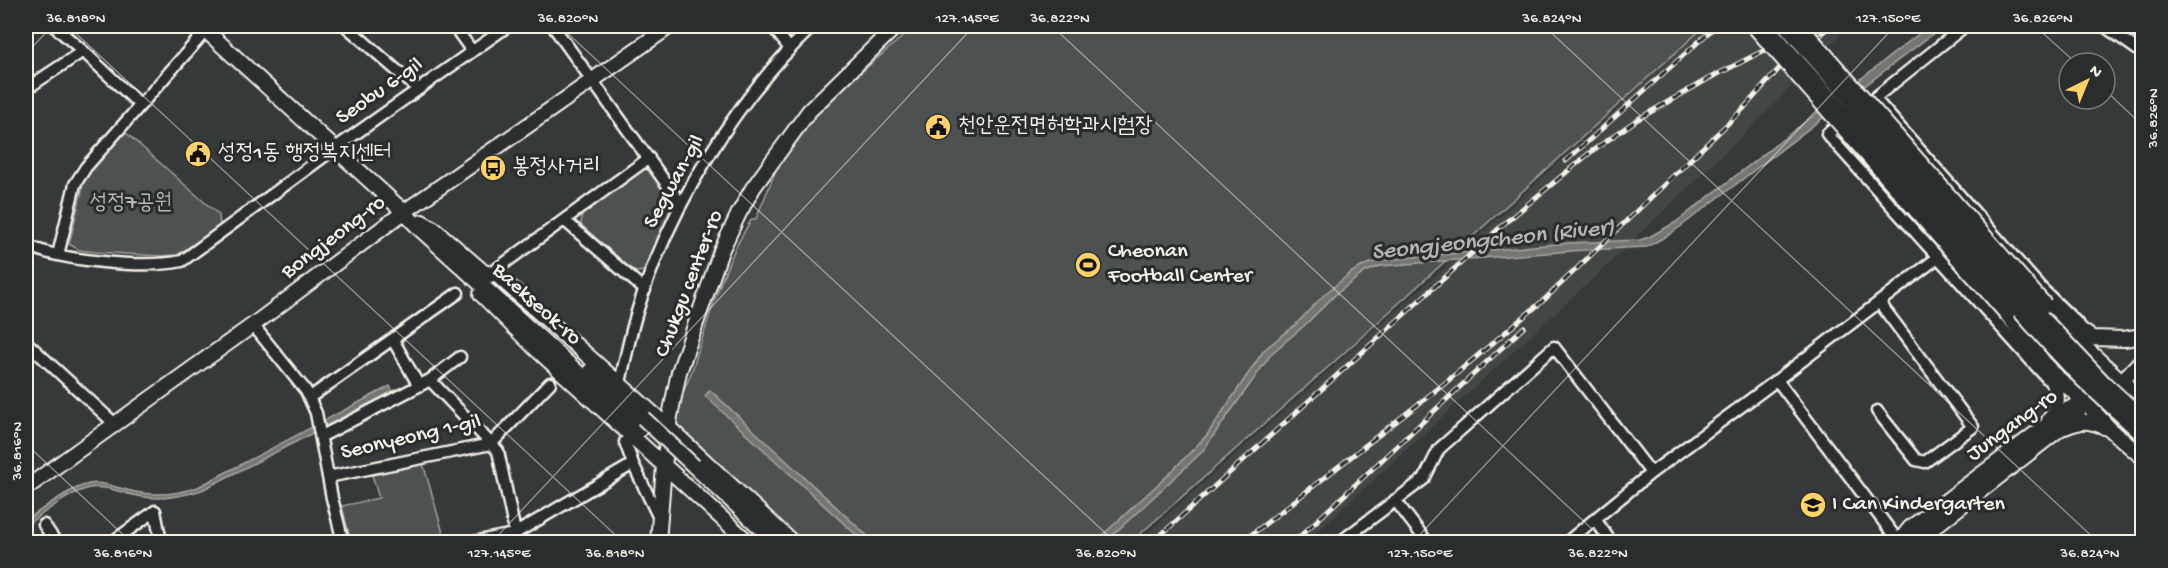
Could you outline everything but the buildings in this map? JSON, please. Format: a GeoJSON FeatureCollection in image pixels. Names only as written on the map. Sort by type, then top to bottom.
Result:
{"type":"FeatureCollection","features":[{"type":"Feature","properties":{"kind":"main road","name":"Bongjeong-ro"},"geometry":{"type":"LineString","coordinates":[[26,488],[253,325],[404,212],[670,26]]}},
{"type":"Feature","properties":{"kind":"main road","name":"Chukgu center-ro"},"geometry":{"type":"LineString","coordinates":[[658,543],[664,466],[679,372],[721,251],[739,213],[771,163],[809,111],[896,26]]}},
{"type":"Feature","properties":{"kind":"main road"},"geometry":{"type":"LineString","coordinates":[[1754,26],[2007,314],[2051,372],[2142,457]]}},
{"type":"Feature","properties":{"kind":"main road"},"geometry":{"type":"LineString","coordinates":[[1766,26],[2045,339],[2082,379],[2142,434]]}},
{"type":"Feature","properties":{"kind":"main road"},"geometry":{"type":"LineString","coordinates":[[1786,26],[2031,306],[2104,383],[2142,418]]}},
{"type":"Feature","properties":{"kind":"main road"},"geometry":{"type":"LineString","coordinates":[[1800,26],[2081,345],[2142,400]]}},
{"type":"Feature","properties":{"kind":"main road","name":"Baekseok-ro"},"geometry":{"type":"LineString","coordinates":[[206,27],[419,228],[483,274],[692,470]]}},
{"type":"Feature","properties":{"kind":"main road"},"geometry":{"type":"LineString","coordinates":[[748,543],[487,301],[479,290],[483,274],[508,285],[620,383],[792,543]]}},
{"type":"Feature","properties":{"kind":"main road"},"geometry":{"type":"LineString","coordinates":[[2045,305],[2092,338],[2124,339],[2142,336]]}},
{"type":"Feature","properties":{"kind":"main road"},"geometry":{"type":"LineString","coordinates":[[2121,382],[2142,360]]}},
{"type":"Feature","properties":{"kind":"main road"},"geometry":{"type":"LineString","coordinates":[[2084,401],[2121,382],[2142,367]]}},
{"type":"Feature","properties":{"kind":"main road"},"geometry":{"type":"LineString","coordinates":[[2038,432],[2055,414],[2058,395],[2051,372]]}},
{"type":"Feature","properties":{"kind":"main road"},"geometry":{"type":"LineString","coordinates":[[2121,382],[2142,386]]}},
{"type":"Feature","properties":{"kind":"main road","name":"Jungang-ro"},"geometry":{"type":"LineString","coordinates":[[1900,543],[1916,541],[2075,417],[2084,401]]}},
{"type":"Feature","properties":{"kind":"main road","name":"Jungang-ro"},"geometry":{"type":"LineString","coordinates":[[1900,543],[1910,528],[2067,410],[2084,401]]}},
{"type":"Feature","properties":{"kind":"main road"},"geometry":{"type":"LineString","coordinates":[[2061,428],[2081,421],[2094,422],[2110,429]]}},
{"type":"Feature","properties":{"kind":"main road"},"geometry":{"type":"LineString","coordinates":[[692,470],[765,543]]}},
{"type":"Feature","properties":{"kind":"main road"},"geometry":{"type":"LineString","coordinates":[[692,470],[776,543]]}},
{"type":"Feature","properties":{"kind":"street"},"geometry":{"type":"LineString","coordinates":[[54,26],[140,104]]}},
{"type":"Feature","properties":{"kind":"street"},"geometry":{"type":"LineString","coordinates":[[346,26],[418,89]]}},
{"type":"Feature","properties":{"kind":"street"},"geometry":{"type":"LineString","coordinates":[[454,26],[472,51]]}},
{"type":"Feature","properties":{"kind":"street","name":"Seobu 6-gil"},"geometry":{"type":"LineString","coordinates":[[26,245],[73,259],[162,265],[182,261],[334,149],[508,26]]}},
{"type":"Feature","properties":{"kind":"street"},"geometry":{"type":"LineString","coordinates":[[553,26],[681,204]]}},
{"type":"Feature","properties":{"kind":"street"},"geometry":{"type":"LineString","coordinates":[[772,26],[790,49]]}},
{"type":"Feature","properties":{"kind":"street","name":"Segwan-gil"},"geometry":{"type":"LineString","coordinates":[[620,383],[637,313],[656,260],[681,204],[709,156],[768,73],[813,26]]}},
{"type":"Feature","properties":{"kind":"street"},"geometry":{"type":"LineString","coordinates":[[1849,159],[1847,141],[1862,123],[1875,99],[1965,26]]}},
{"type":"Feature","properties":{"kind":"street"},"geometry":{"type":"LineString","coordinates":[[2104,26],[2142,53]]}},
{"type":"Feature","properties":{"kind":"street"},"geometry":{"type":"LineString","coordinates":[[58,255],[75,184],[86,167],[206,27]]}},
{"type":"Feature","properties":{"kind":"street"},"geometry":{"type":"LineString","coordinates":[[26,89],[83,51]]}},
{"type":"Feature","properties":{"kind":"street"},"geometry":{"type":"LineString","coordinates":[[1875,99],[2040,288],[2092,338]]}},
{"type":"Feature","properties":{"kind":"street","name":"Jungang-ro"},"geometry":{"type":"LineString","coordinates":[[1875,99],[1827,134],[2055,387]]}},
{"type":"Feature","properties":{"kind":"street"},"geometry":{"type":"LineString","coordinates":[[1862,123],[1873,117],[1894,121]]}},
{"type":"Feature","properties":{"kind":"street"},"geometry":{"type":"LineString","coordinates":[[483,274],[564,220],[649,158]]}},
{"type":"Feature","properties":{"kind":"street"},"geometry":{"type":"LineString","coordinates":[[564,220],[645,290]]}},
{"type":"Feature","properties":{"kind":"street"},"geometry":{"type":"LineString","coordinates":[[1567,543],[1651,472],[1777,380],[1937,258]]}},
{"type":"Feature","properties":{"kind":"street"},"geometry":{"type":"LineString","coordinates":[[309,398],[458,293]]}},
{"type":"Feature","properties":{"kind":"street","name":"Jungang-ro"},"geometry":{"type":"LineString","coordinates":[[1877,411],[1916,460],[1925,462],[1973,427],[1880,302]]}},
{"type":"Feature","properties":{"kind":"street"},"geometry":{"type":"LineString","coordinates":[[253,325],[306,391],[316,413],[343,543]]}},
{"type":"Feature","properties":{"kind":"street"},"geometry":{"type":"LineString","coordinates":[[393,340],[419,386]]}},
{"type":"Feature","properties":{"kind":"street"},"geometry":{"type":"LineString","coordinates":[[26,342],[115,424]]}},
{"type":"Feature","properties":{"kind":"street"},"geometry":{"type":"LineString","coordinates":[[1340,543],[1424,479],[1439,449],[1554,347],[1651,472]]}},
{"type":"Feature","properties":{"kind":"street"},"geometry":{"type":"LineString","coordinates":[[322,436],[430,380],[460,357]]}},
{"type":"Feature","properties":{"kind":"street"},"geometry":{"type":"LineString","coordinates":[[430,380],[498,451],[516,538]]}},
{"type":"Feature","properties":{"kind":"street"},"geometry":{"type":"LineString","coordinates":[[1777,380],[1900,543]]}},
{"type":"Feature","properties":{"kind":"street","name":"Seonyeong 1-gil"},"geometry":{"type":"LineString","coordinates":[[328,477],[490,444],[549,383]]}},
{"type":"Feature","properties":{"kind":"street"},"geometry":{"type":"LineString","coordinates":[[626,442],[633,464],[660,520]]}},
{"type":"Feature","properties":{"kind":"street"},"geometry":{"type":"LineString","coordinates":[[473,543],[516,538],[633,464]]}},
{"type":"Feature","properties":{"kind":"street"},"geometry":{"type":"LineString","coordinates":[[1395,500],[1427,543]]}},
{"type":"Feature","properties":{"kind":"street"},"geometry":{"type":"LineString","coordinates":[[112,543],[155,511],[161,543]]}},
{"type":"Feature","properties":{"kind":"street"},"geometry":{"type":"LineString","coordinates":[[1595,519],[1611,543]]}},
{"type":"Feature","properties":{"kind":"street"},"geometry":{"type":"LineString","coordinates":[[44,525],[56,543]]}},
{"type":"Feature","properties":{"kind":"shaded area"},"geometry":{"type":"Polygon","coordinates":[[[1707,26],[1848,26],[1766,113],[1599,273],[1306,542],[1137,542],[1456,257],[1707,26]]]}},
{"type":"Feature","properties":{"kind":"shaded area"},"geometry":{"type":"Polygon","coordinates":[[[1929,26],[1943,26],[1684,224],[1647,247],[1381,266],[1365,272],[1335,295],[1272,353],[1202,452],[1105,542],[1095,542],[1169,474],[1207,435],[1264,350],[1352,272],[1367,264],[1383,260],[1567,243],[1640,240],[1649,237],[1676,222],[1929,26]]]}},
{"type":"Feature","properties":{"kind":"shaded area"},"geometry":{"type":"Polygon","coordinates":[[[2114,26],[2142,26],[2142,45],[2114,26]]]}},
{"type":"Feature","properties":{"kind":"shaded area"},"geometry":{"type":"Polygon","coordinates":[[[390,386],[393,392],[202,490],[181,496],[151,498],[110,489],[89,488],[65,499],[26,525],[26,520],[56,499],[89,484],[106,484],[151,494],[175,493],[198,487],[390,386]]]}},
{"type":"Feature","properties":{"kind":"shaded area"},"geometry":{"type":"Polygon","coordinates":[[[710,390],[874,542],[864,542],[705,396],[710,390]]]}},
{"type":"Feature","properties":{"kind":"green space","name":"Cheonan Football Center"},"geometry":{"type":"Polygon","coordinates":[[[915,26],[1705,26],[1131,542],[803,542],[670,421],[690,376],[726,270],[742,235],[752,219],[756,219],[778,165],[822,106],[915,26]]]}},
{"type":"Feature","properties":{"kind":"green space","name":"성정7공원"},"geometry":{"type":"Polygon","coordinates":[[[125,132],[219,215],[220,226],[177,255],[96,252],[79,250],[69,244],[84,182],[96,162],[125,132]]]}},
{"type":"Feature","properties":{"kind":"green space"},"geometry":{"type":"Polygon","coordinates":[[[644,169],[651,171],[674,200],[674,204],[646,271],[635,272],[581,225],[582,213],[644,169]]]}},
{"type":"Feature","properties":{"kind":"green space"},"geometry":{"type":"Polygon","coordinates":[[[423,463],[445,540],[351,542],[342,506],[379,498],[372,475],[423,463]]]}},
{"type":"Feature","properties":{"kind":"railway"},"geometry":{"type":"LineString","coordinates":[[1566,161],[1716,26]]}},
{"type":"Feature","properties":{"kind":"railway"},"geometry":{"type":"LineString","coordinates":[[1153,542],[1506,222],[1592,151],[1638,119],[1708,79],[1812,26]]}},
{"type":"Feature","properties":{"kind":"railway"},"geometry":{"type":"LineString","coordinates":[[1242,542],[1444,384],[1545,299],[1743,109],[1817,26]]}},
{"type":"Feature","properties":{"kind":"railway"},"geometry":{"type":"LineString","coordinates":[[1815,41],[1829,26]]}},
{"type":"Feature","properties":{"kind":"railway"},"geometry":{"type":"LineString","coordinates":[[1294,542],[1524,327]]}},
{"type":"Feature","properties":{"kind":"place","name":"천안운전면허학과시험장"},"geometry":{"type":"Point","coordinates":[938,127]}},
{"type":"Feature","properties":{"kind":"place","name":"성정1동 행정복지센터"},"geometry":{"type":"Point","coordinates":[198,154]}},
{"type":"Feature","properties":{"kind":"place","name":"봉정사거리"},"geometry":{"type":"Point","coordinates":[493,168]}},
{"type":"Feature","properties":{"kind":"place","name":"Cheonan Football Center"},"geometry":{"type":"Point","coordinates":[1088,265]}},
{"type":"Feature","properties":{"kind":"place","name":"I Can Kindergarten"},"geometry":{"type":"Point","coordinates":[1813,505]}},
{"type":"Feature","properties":{"kind":"water label","name":"Seongjeongcheon (River)"},"geometry":{"type":"Point","coordinates":[1493,241]}}]}
